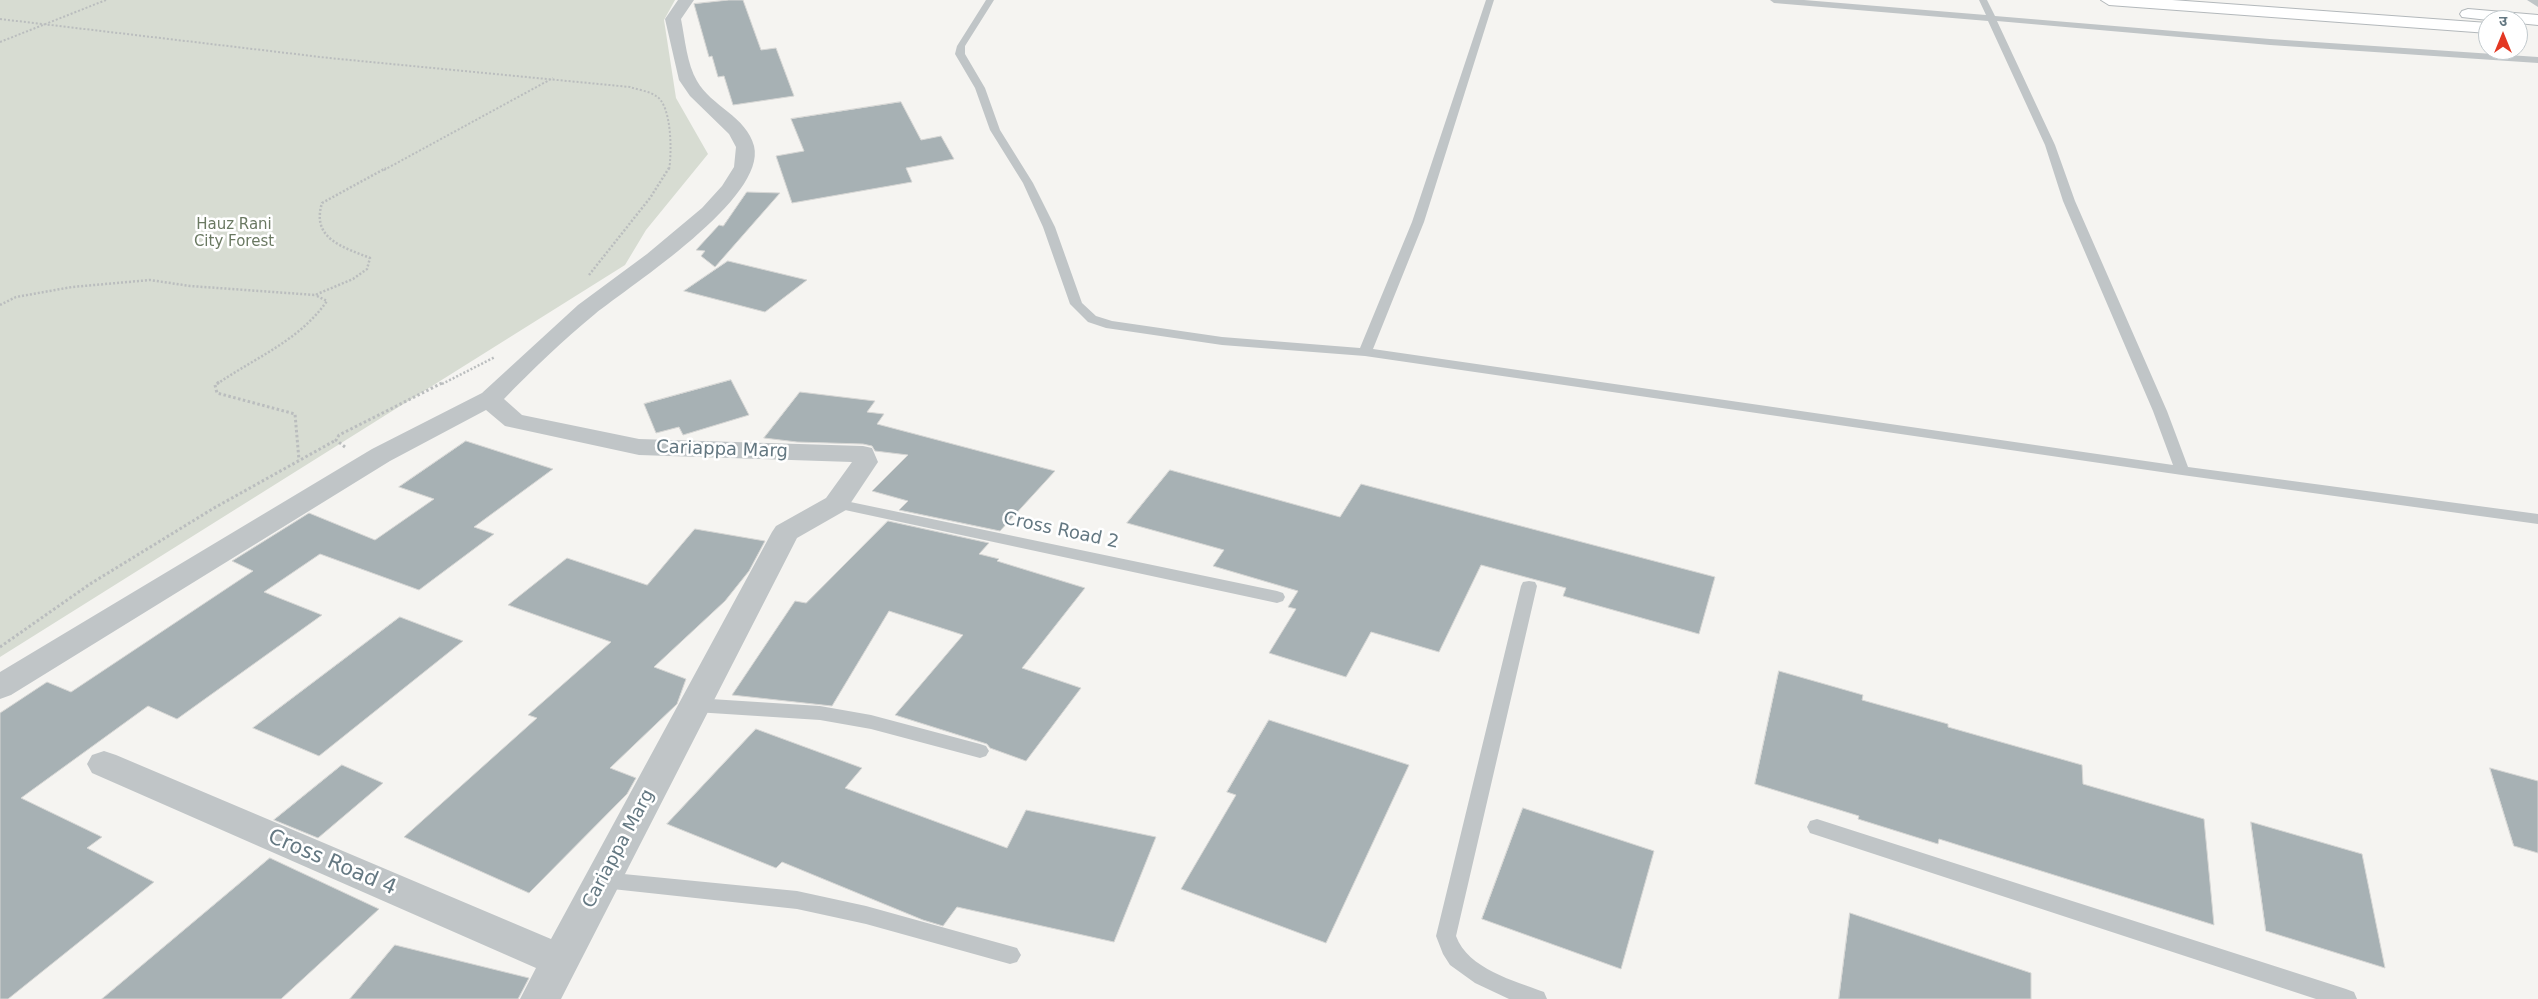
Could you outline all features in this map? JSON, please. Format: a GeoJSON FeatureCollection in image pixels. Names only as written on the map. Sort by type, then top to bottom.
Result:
{"type":"FeatureCollection","features":[{"type":"Feature","properties":{"kind":"main road"},"geometry":{"type":"LineString","coordinates":[[2109,0],[2212,4],[2478,27]]}},
{"type":"Feature","properties":{"kind":"main road"},"geometry":{"type":"LineString","coordinates":[[2290,0],[2538,20]]}},
{"type":"Feature","properties":{"kind":"street"},"geometry":{"type":"LineString","coordinates":[[0,688],[381,455],[491,398],[588,309],[703,221],[737,180],[745,163],[745,147],[735,130],[688,84],[673,19],[686,0]]}},
{"type":"Feature","properties":{"kind":"street","name":"Cariappa Marg"},"geometry":{"type":"LineString","coordinates":[[491,398],[489,400],[514,421],[639,447],[863,454],[865,462],[836,504],[786,532],[540,999]]}},
{"type":"Feature","properties":{"kind":"street","name":"Cross Road 4"},"geometry":{"type":"LineString","coordinates":[[104,764],[560,961]]}},
{"type":"Feature","properties":{"kind":"lane"},"geometry":{"type":"LineString","coordinates":[[990,0],[961,46],[960,54],[980,88],[995,130],[1028,183],[1041,210],[1060,257],[1071,294],[1081,311],[1092,319],[1110,325],[1222,341],[1365,352],[2182,471],[2538,520]]}},
{"type":"Feature","properties":{"kind":"lane"},"geometry":{"type":"LineString","coordinates":[[1365,352],[1403,268],[1442,157],[1490,0]]}},
{"type":"Feature","properties":{"kind":"lane"},"geometry":{"type":"LineString","coordinates":[[1774,0],[2270,42],[2538,60]]}},
{"type":"Feature","properties":{"kind":"lane"},"geometry":{"type":"LineString","coordinates":[[1983,0],[2050,145],[2069,201],[2160,411],[2182,471]]}},
{"type":"Feature","properties":{"kind":"lane","name":"Cross Road 2"},"geometry":{"type":"LineString","coordinates":[[836,504],[1277,597]]}},
{"type":"Feature","properties":{"kind":"lane"},"geometry":{"type":"LineString","coordinates":[[1529,586],[1446,936],[1448,947],[1458,960],[1508,995],[1536,999]]}},
{"type":"Feature","properties":{"kind":"lane"},"geometry":{"type":"LineString","coordinates":[[695,705],[820,713],[871,722],[980,751]]}},
{"type":"Feature","properties":{"kind":"lane"},"geometry":{"type":"LineString","coordinates":[[1817,827],[2346,999]]}},
{"type":"Feature","properties":{"kind":"lane"},"geometry":{"type":"LineString","coordinates":[[603,880],[797,900],[866,915],[1010,955]]}},
{"type":"Feature","properties":{"kind":"path"},"geometry":{"type":"LineString","coordinates":[[0,42],[106,0]]}},
{"type":"Feature","properties":{"kind":"path"},"geometry":{"type":"LineString","coordinates":[[0,19],[329,58],[554,78],[630,87],[657,96],[665,106],[672,152],[669,170],[585,280]]}},
{"type":"Feature","properties":{"kind":"path"},"geometry":{"type":"LineString","coordinates":[[314,295],[353,279],[368,270],[370,258],[332,241],[318,223],[318,213],[322,204],[554,78]]}},
{"type":"Feature","properties":{"kind":"path"},"geometry":{"type":"LineString","coordinates":[[0,305],[16,297],[72,287],[150,280],[190,286],[314,295],[327,301],[320,314],[301,330],[215,385],[217,393],[295,414],[299,460]]}},
{"type":"Feature","properties":{"kind":"path"},"geometry":{"type":"LineString","coordinates":[[0,647],[90,584],[214,508],[336,440],[339,435],[392,406],[498,355]]}},
{"type":"Feature","properties":{"kind":"path"},"geometry":{"type":"LineString","coordinates":[[336,440],[348,449],[381,455]]}},
{"type":"Feature","properties":{"kind":"green space","name":"Hauz Rani City Forest"},"geometry":{"type":"Polygon","coordinates":[[[0,0],[675,0],[664,20],[676,98],[708,154],[646,230],[625,265],[0,657],[0,0]]]}},
{"type":"Feature","properties":{"kind":"building"},"geometry":{"type":"Polygon","coordinates":[[[743,0],[761,50],[776,48],[794,96],[733,105],[724,76],[718,77],[712,56],[709,57],[694,4],[743,0]]]}},
{"type":"Feature","properties":{"kind":"building"},"geometry":{"type":"Polygon","coordinates":[[[901,102],[921,140],[941,136],[954,159],[906,168],[912,182],[792,203],[776,156],[804,151],[791,119],[901,102]]]}},
{"type":"Feature","properties":{"kind":"building"},"geometry":{"type":"Polygon","coordinates":[[[747,192],[780,193],[715,267],[701,256],[705,251],[696,250],[719,225],[723,226],[747,192]]]}},
{"type":"Feature","properties":{"kind":"building"},"geometry":{"type":"Polygon","coordinates":[[[728,261],[807,280],[765,312],[684,291],[728,261]]]}},
{"type":"Feature","properties":{"kind":"building"},"geometry":{"type":"Polygon","coordinates":[[[731,380],[749,415],[683,435],[679,427],[656,433],[644,404],[731,380]]]}},
{"type":"Feature","properties":{"kind":"building"},"geometry":{"type":"Polygon","coordinates":[[[800,392],[875,401],[867,412],[884,414],[877,424],[1055,471],[1000,531],[899,510],[908,501],[872,491],[908,455],[875,451],[872,446],[863,444],[797,442],[764,438],[800,392]]]}},
{"type":"Feature","properties":{"kind":"building"},"geometry":{"type":"Polygon","coordinates":[[[466,441],[553,469],[474,527],[494,534],[419,590],[320,554],[264,592],[322,615],[177,719],[148,706],[21,798],[102,837],[87,848],[154,882],[8,999],[0,999],[0,713],[47,682],[71,692],[253,571],[232,561],[309,513],[375,540],[434,499],[399,487],[466,441]]]}},
{"type":"Feature","properties":{"kind":"building"},"geometry":{"type":"Polygon","coordinates":[[[1170,470],[1340,517],[1361,484],[1715,577],[1699,634],[1563,596],[1566,588],[1481,565],[1439,652],[1371,632],[1346,677],[1269,653],[1296,609],[1288,607],[1298,591],[1213,566],[1224,550],[1127,523],[1170,470]]]}},
{"type":"Feature","properties":{"kind":"building"},"geometry":{"type":"Polygon","coordinates":[[[888,521],[989,543],[979,554],[1085,588],[1022,668],[1081,688],[1026,761],[990,748],[987,744],[895,715],[963,635],[889,611],[832,706],[732,695],[795,601],[806,603],[888,521]]]}},
{"type":"Feature","properties":{"kind":"building"},"geometry":{"type":"Polygon","coordinates":[[[695,529],[765,541],[749,571],[725,601],[654,667],[686,679],[677,704],[610,768],[636,778],[627,794],[529,893],[404,837],[537,718],[528,715],[611,642],[508,605],[567,558],[647,585],[695,529]]]}},
{"type":"Feature","properties":{"kind":"building"},"geometry":{"type":"Polygon","coordinates":[[[400,617],[463,641],[319,756],[253,728],[400,617]]]}},
{"type":"Feature","properties":{"kind":"building"},"geometry":{"type":"Polygon","coordinates":[[[1779,671],[1863,695],[1862,700],[1948,724],[1948,727],[2082,765],[2083,784],[2204,819],[2214,925],[1939,839],[1938,844],[1858,819],[1859,816],[1755,784],[1779,671]]]}},
{"type":"Feature","properties":{"kind":"building"},"geometry":{"type":"Polygon","coordinates":[[[1269,720],[1409,765],[1326,943],[1181,889],[1236,795],[1227,792],[1269,720]]]}},
{"type":"Feature","properties":{"kind":"building"},"geometry":{"type":"Polygon","coordinates":[[[756,729],[862,768],[845,788],[1007,848],[1026,810],[1156,837],[1114,942],[957,907],[943,926],[923,920],[782,862],[776,868],[667,824],[756,729]]]}},
{"type":"Feature","properties":{"kind":"building"},"geometry":{"type":"Polygon","coordinates":[[[342,765],[383,783],[318,838],[274,820],[342,765]]]}},
{"type":"Feature","properties":{"kind":"building"},"geometry":{"type":"Polygon","coordinates":[[[2490,768],[2538,781],[2538,853],[2514,846],[2490,768]]]}},
{"type":"Feature","properties":{"kind":"building"},"geometry":{"type":"Polygon","coordinates":[[[1523,808],[1654,851],[1621,969],[1482,919],[1523,808]]]}},
{"type":"Feature","properties":{"kind":"building"},"geometry":{"type":"Polygon","coordinates":[[[2251,822],[2362,854],[2385,968],[2266,931],[2251,822]]]}},
{"type":"Feature","properties":{"kind":"building"},"geometry":{"type":"Polygon","coordinates":[[[270,858],[379,909],[281,999],[102,999],[270,858]]]}},
{"type":"Feature","properties":{"kind":"building"},"geometry":{"type":"Polygon","coordinates":[[[1850,913],[2031,973],[2031,999],[1839,999],[1850,913]]]}},
{"type":"Feature","properties":{"kind":"building"},"geometry":{"type":"Polygon","coordinates":[[[395,945],[529,978],[518,999],[350,999],[395,945]]]}}]}
